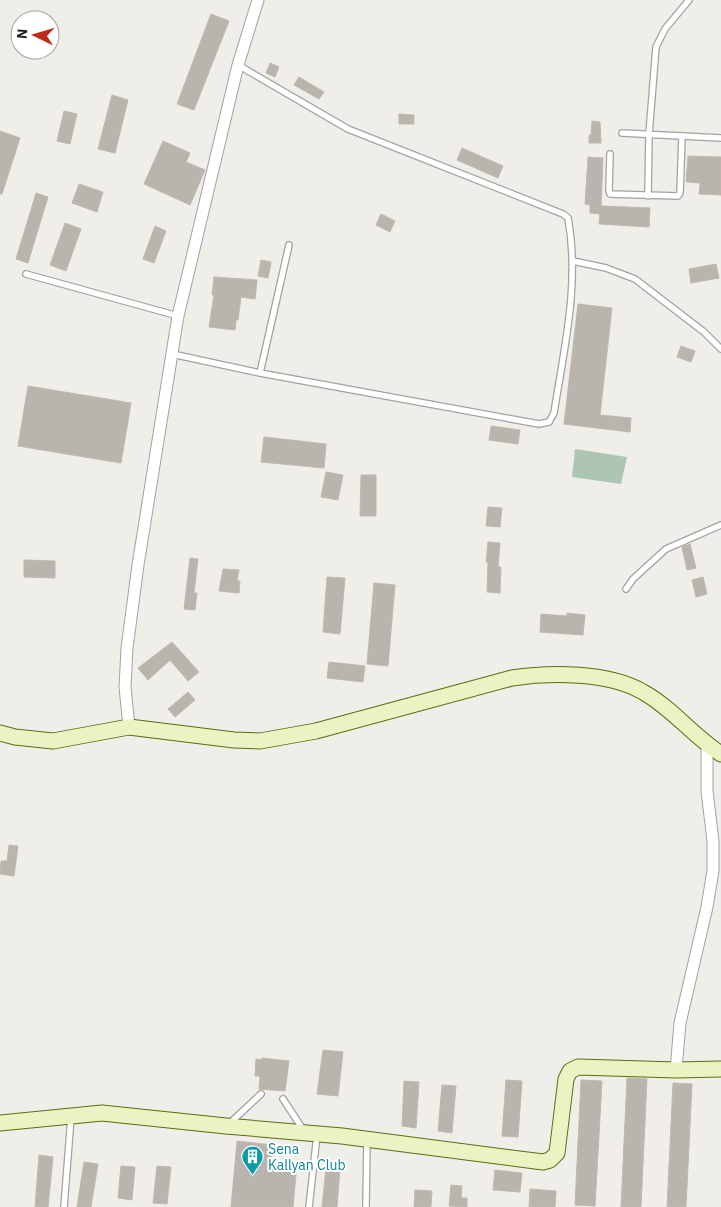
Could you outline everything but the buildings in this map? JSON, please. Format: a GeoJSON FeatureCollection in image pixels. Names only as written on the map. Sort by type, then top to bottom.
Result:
{"type":"FeatureCollection","features":[{"type":"Feature","properties":{"kind":"street"},"geometry":{"type":"LineString","coordinates":[[129,727],[126,648],[171,354],[178,316],[238,65],[258,0]]}},
{"type":"Feature","properties":{"kind":"street"},"geometry":{"type":"LineString","coordinates":[[0,733],[15,737],[53,741],[129,727],[234,740],[260,741],[316,731],[512,678],[532,675],[570,675],[616,681],[643,692],[664,707],[707,745],[721,754]]}},
{"type":"Feature","properties":{"kind":"street"},"geometry":{"type":"LineString","coordinates":[[676,1070],[680,1023],[707,907],[712,871],[713,841],[707,791],[707,745]]}},
{"type":"Feature","properties":{"kind":"street"},"geometry":{"type":"LineString","coordinates":[[0,1123],[102,1112],[366,1140],[543,1162],[550,1160],[558,1153],[566,1080],[570,1071],[578,1067],[676,1070],[721,1069]]}},
{"type":"Feature","properties":{"kind":"lane"},"geometry":{"type":"LineString","coordinates":[[648,196],[649,134],[656,46],[676,13],[689,0]]}},
{"type":"Feature","properties":{"kind":"lane"},"geometry":{"type":"LineString","coordinates":[[171,354],[260,373],[539,424],[548,422],[554,413],[572,289],[573,261],[568,218],[563,214],[348,129],[238,65]]}},
{"type":"Feature","properties":{"kind":"lane"},"geometry":{"type":"LineString","coordinates":[[622,133],[721,138]]}},
{"type":"Feature","properties":{"kind":"lane"},"geometry":{"type":"LineString","coordinates":[[610,154],[610,194],[678,196],[680,193],[682,136]]}},
{"type":"Feature","properties":{"kind":"lane"},"geometry":{"type":"LineString","coordinates":[[260,373],[289,245]]}},
{"type":"Feature","properties":{"kind":"lane"},"geometry":{"type":"LineString","coordinates":[[573,261],[606,268],[635,279],[704,332],[721,349]]}},
{"type":"Feature","properties":{"kind":"lane"},"geometry":{"type":"LineString","coordinates":[[26,274],[178,316]]}},
{"type":"Feature","properties":{"kind":"lane"},"geometry":{"type":"LineString","coordinates":[[626,589],[633,579],[666,549],[721,525]]}},
{"type":"Feature","properties":{"kind":"lane"},"geometry":{"type":"LineString","coordinates":[[226,1126],[260,1094]]}},
{"type":"Feature","properties":{"kind":"lane"},"geometry":{"type":"LineString","coordinates":[[283,1099],[311,1134],[310,1207]]}},
{"type":"Feature","properties":{"kind":"lane"},"geometry":{"type":"LineString","coordinates":[[64,1207],[71,1115]]}},
{"type":"Feature","properties":{"kind":"lane"},"geometry":{"type":"LineString","coordinates":[[366,1140],[366,1207]]}},
{"type":"Feature","properties":{"kind":"green space"},"geometry":{"type":"Polygon","coordinates":[[[575,449],[627,457],[621,484],[572,477],[575,449]]]}},
{"type":"Feature","properties":{"kind":"place","name":"Sena Kallyan Club"},"geometry":{"type":"Point","coordinates":[252,1176]}}]}
